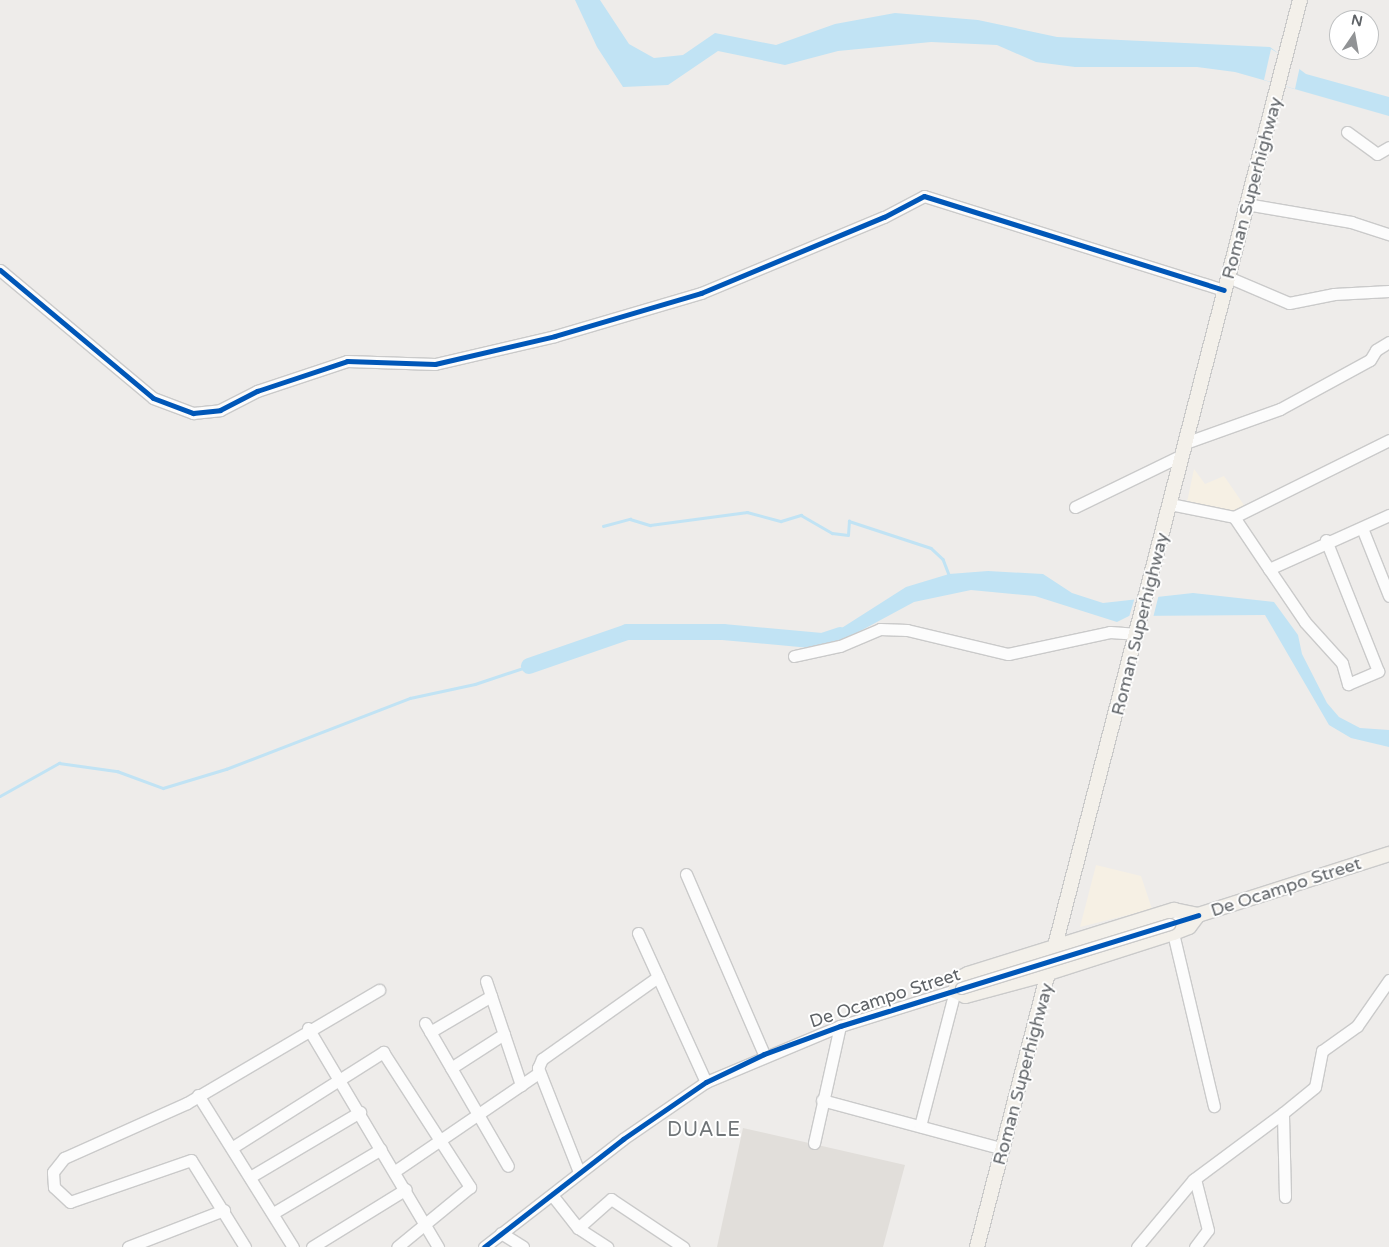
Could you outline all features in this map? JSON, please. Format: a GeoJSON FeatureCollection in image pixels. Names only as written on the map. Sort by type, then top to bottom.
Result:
{"type":"FeatureCollection","features":[{"type":"Feature","properties":{"kind":"main road","name":"Roman Superhighway"},"geometry":{"type":"LineString","coordinates":[[977,1247],[1050,972],[1300,0]]}},
{"type":"Feature","properties":{"kind":"main road","name":"De Ocampo Street"},"geometry":{"type":"LineString","coordinates":[[1198,915],[1389,854]]}},
{"type":"Feature","properties":{"kind":"main road"},"geometry":{"type":"LineString","coordinates":[[1174,910],[1198,915],[1189,927],[1171,929],[1050,972],[965,996],[958,989],[962,976],[1174,910]]}},
{"type":"Feature","properties":{"kind":"street"},"geometry":{"type":"LineString","coordinates":[[1347,132],[1377,154],[1389,147]]}},
{"type":"Feature","properties":{"kind":"street"},"geometry":{"type":"LineString","coordinates":[[0,270],[153,398],[193,414],[220,410],[257,392],[347,362],[435,364],[555,336],[701,293],[884,217],[924,196],[1289,303],[1334,294],[1389,291]]}},
{"type":"Feature","properties":{"kind":"street"},"geometry":{"type":"LineString","coordinates":[[1246,204],[1351,222],[1389,234]]}},
{"type":"Feature","properties":{"kind":"street"},"geometry":{"type":"LineString","coordinates":[[1075,507],[1184,449],[1280,409],[1370,360],[1376,350],[1389,342]]}},
{"type":"Feature","properties":{"kind":"street"},"geometry":{"type":"LineString","coordinates":[[1170,504],[1234,517],[1389,440]]}},
{"type":"Feature","properties":{"kind":"street"},"geometry":{"type":"LineString","coordinates":[[1269,569],[1326,540],[1362,528],[1389,515]]}},
{"type":"Feature","properties":{"kind":"street"},"geometry":{"type":"LineString","coordinates":[[1234,517],[1305,622],[1342,663],[1348,684],[1378,671],[1326,540]]}},
{"type":"Feature","properties":{"kind":"street"},"geometry":{"type":"LineString","coordinates":[[1362,528],[1389,596]]}},
{"type":"Feature","properties":{"kind":"street"},"geometry":{"type":"LineString","coordinates":[[794,656],[840,646],[880,630],[907,630],[1008,654],[1139,627]]}},
{"type":"Feature","properties":{"kind":"street"},"geometry":{"type":"LineString","coordinates":[[686,874],[764,1054]]}},
{"type":"Feature","properties":{"kind":"street"},"geometry":{"type":"LineString","coordinates":[[1171,929],[1214,1106]]}},
{"type":"Feature","properties":{"kind":"street","name":"De Ocampo Street"},"geometry":{"type":"LineString","coordinates":[[484,1247],[579,1172],[706,1082],[764,1054],[840,1026],[958,989],[1171,929]]}},
{"type":"Feature","properties":{"kind":"street"},"geometry":{"type":"LineString","coordinates":[[638,934],[706,1082]]}},
{"type":"Feature","properties":{"kind":"street"},"geometry":{"type":"LineString","coordinates":[[394,1171],[537,1074],[542,1059],[658,977]]}},
{"type":"Feature","properties":{"kind":"street"},"geometry":{"type":"LineString","coordinates":[[486,980],[521,1085]]}},
{"type":"Feature","properties":{"kind":"street"},"geometry":{"type":"LineString","coordinates":[[1137,1247],[1195,1179],[1315,1087],[1322,1051],[1357,1026],[1389,980]]}},
{"type":"Feature","properties":{"kind":"street"},"geometry":{"type":"LineString","coordinates":[[920,1126],[958,989]]}},
{"type":"Feature","properties":{"kind":"street"},"geometry":{"type":"LineString","coordinates":[[245,1247],[224,1210],[190,1160],[70,1202],[54,1187],[53,1172],[64,1158],[198,1095],[308,1028],[379,990]]}},
{"type":"Feature","properties":{"kind":"street"},"geometry":{"type":"LineString","coordinates":[[491,996],[428,1027],[508,1166]]}},
{"type":"Feature","properties":{"kind":"street"},"geometry":{"type":"LineString","coordinates":[[814,1143],[822,1100],[840,1026]]}},
{"type":"Feature","properties":{"kind":"street"},"geometry":{"type":"LineString","coordinates":[[308,1028],[341,1079],[438,1247]]}},
{"type":"Feature","properties":{"kind":"street"},"geometry":{"type":"LineString","coordinates":[[451,1068],[504,1034]]}},
{"type":"Feature","properties":{"kind":"street"},"geometry":{"type":"LineString","coordinates":[[233,1147],[383,1052],[470,1187],[397,1247]]}},
{"type":"Feature","properties":{"kind":"street"},"geometry":{"type":"LineString","coordinates":[[537,1074],[579,1172]]}},
{"type":"Feature","properties":{"kind":"street"},"geometry":{"type":"LineString","coordinates":[[198,1095],[275,1212],[294,1247]]}},
{"type":"Feature","properties":{"kind":"street"},"geometry":{"type":"LineString","coordinates":[[822,1100],[1004,1148]]}},
{"type":"Feature","properties":{"kind":"street"},"geometry":{"type":"LineString","coordinates":[[250,1176],[360,1112]]}},
{"type":"Feature","properties":{"kind":"street"},"geometry":{"type":"LineString","coordinates":[[1282,1113],[1285,1197]]}},
{"type":"Feature","properties":{"kind":"street"},"geometry":{"type":"LineString","coordinates":[[275,1212],[381,1149]]}},
{"type":"Feature","properties":{"kind":"street"},"geometry":{"type":"LineString","coordinates":[[1194,1247],[1208,1230],[1195,1179]]}},
{"type":"Feature","properties":{"kind":"street"},"geometry":{"type":"LineString","coordinates":[[312,1247],[406,1189]]}},
{"type":"Feature","properties":{"kind":"street"},"geometry":{"type":"LineString","coordinates":[[552,1195],[578,1228],[607,1247]]}},
{"type":"Feature","properties":{"kind":"street"},"geometry":{"type":"LineString","coordinates":[[578,1228],[611,1199],[683,1247]]}},
{"type":"Feature","properties":{"kind":"street"},"geometry":{"type":"LineString","coordinates":[[128,1247],[149,1243],[224,1210]]}},
{"type":"Feature","properties":{"kind":"street"},"geometry":{"type":"LineString","coordinates":[[501,1233],[523,1247]]}},
{"type":"Feature","properties":{"kind":"shaded area"},"geometry":{"type":"Polygon","coordinates":[[[1194,469],[1205,484],[1224,476],[1244,505],[1234,513],[1187,502],[1194,469]]]}},
{"type":"Feature","properties":{"kind":"shaded area"},"geometry":{"type":"Polygon","coordinates":[[[1096,865],[1141,876],[1152,909],[1080,927],[1096,865]]]}},
{"type":"Feature","properties":{"kind":"shaded area"},"geometry":{"type":"Polygon","coordinates":[[[743,1128],[905,1165],[883,1247],[717,1247],[743,1128]]]}},
{"type":"Feature","properties":{"kind":"water"},"geometry":{"type":"Polygon","coordinates":[[[575,0],[600,0],[629,44],[654,58],[683,55],[715,33],[776,45],[835,24],[895,13],[978,20],[1057,37],[1270,47],[1306,74],[1389,97],[1389,116],[1235,72],[1197,67],[1075,67],[1036,62],[997,45],[931,42],[838,51],[785,65],[718,51],[668,85],[623,87],[597,47],[575,0]]]}},
{"type":"Feature","properties":{"kind":"water"},"geometry":{"type":"Polygon","coordinates":[[[988,571],[1043,574],[1072,593],[1103,603],[1193,593],[1274,602],[1298,635],[1302,654],[1327,703],[1339,717],[1360,728],[1389,730],[1389,747],[1351,738],[1329,725],[1265,615],[1129,616],[1117,622],[1035,596],[971,590],[914,602],[838,643],[818,648],[819,635],[837,631],[906,587],[949,574],[988,571]]]}},
{"type":"Feature","properties":{"kind":"pier"},"geometry":{"type":"Polygon","coordinates":[[[1271,49],[1300,66],[1295,89],[1264,80],[1271,49]]]}},
{"type":"Feature","properties":{"kind":"pier"},"geometry":{"type":"Polygon","coordinates":[[[1159,594],[1153,618],[1129,617],[1135,597],[1159,594]]]}},
{"type":"Feature","properties":{"kind":"waterway"},"geometry":{"type":"LineString","coordinates":[[603,526],[630,519],[650,525],[747,512],[781,521],[801,515],[832,533],[848,535],[849,521],[931,548],[943,559],[950,577]]}},
{"type":"Feature","properties":{"kind":"waterway"},"geometry":{"type":"LineString","coordinates":[[529,666],[627,632],[723,632],[822,641],[840,635]]}},
{"type":"Feature","properties":{"kind":"waterway"},"geometry":{"type":"LineString","coordinates":[[0,796],[59,763],[117,771],[163,788],[226,769],[410,698],[475,684],[529,666]]}},
{"type":"Feature","properties":{"kind":"cycle path"},"geometry":{"type":"LineString","coordinates":[[0,270],[153,398],[193,413],[220,410],[257,391],[347,361],[435,364],[555,336],[701,293],[884,217],[924,196],[1224,290]]}},
{"type":"Feature","properties":{"kind":"cycle path"},"geometry":{"type":"LineString","coordinates":[[484,1247],[623,1139],[706,1082],[764,1054],[840,1026],[1198,915]]}},
{"type":"Feature","properties":{"kind":"district","name":"DUALE"},"geometry":{"type":"Point","coordinates":[704,1130]}}]}
